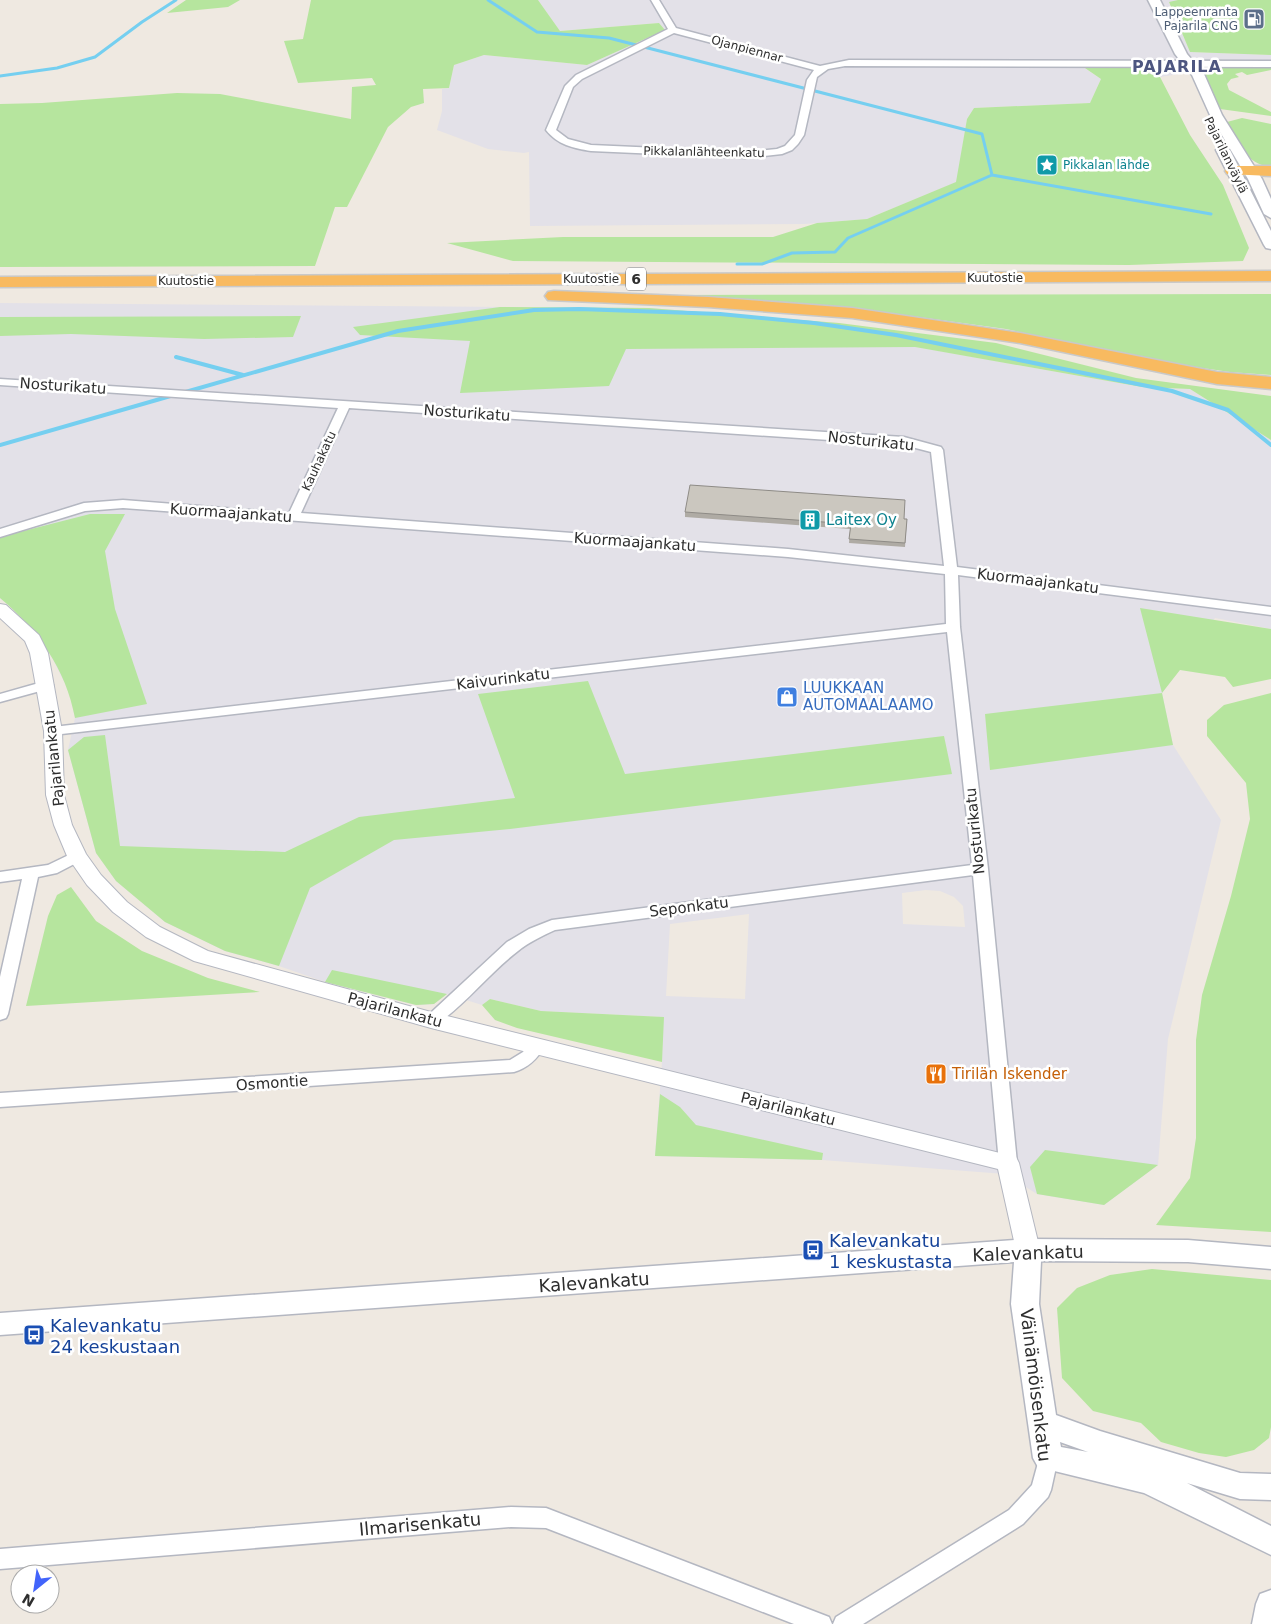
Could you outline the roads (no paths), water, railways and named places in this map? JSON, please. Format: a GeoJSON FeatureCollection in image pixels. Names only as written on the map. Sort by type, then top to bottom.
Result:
{"type":"FeatureCollection","features":[{"type":"Feature","properties":{"kind":"highway"},"geometry":{"type":"LineString","coordinates":[[1244,175],[1271,172]]}},
{"type":"Feature","properties":{"kind":"highway"},"geometry":{"type":"LineString","coordinates":[[1244,175],[1271,179]]}},
{"type":"Feature","properties":{"kind":"highway"},"geometry":{"type":"LineString","coordinates":[[775,278],[1271,270]]}},
{"type":"Feature","properties":{"kind":"highway","name":"Kuutostie"},"geometry":{"type":"LineString","coordinates":[[0,282],[1271,276]]}},
{"type":"Feature","properties":{"kind":"highway","name":"Kuutostie"},"geometry":{"type":"LineString","coordinates":[[0,294],[1271,289]]}},
{"type":"Feature","properties":{"kind":"highway"},"geometry":{"type":"LineString","coordinates":[[254,293],[519,294],[779,306],[926,323],[1020,338],[1180,372],[1217,378],[1271,383]]}},
{"type":"Feature","properties":{"kind":"main road","name":"Pajarilanväylä"},"geometry":{"type":"LineString","coordinates":[[1154,0],[1187,63],[1186,74],[1244,175],[1271,214]]}},
{"type":"Feature","properties":{"kind":"main road","name":"Pajarilanväylä"},"geometry":{"type":"LineString","coordinates":[[1244,175],[1271,245]]}},
{"type":"Feature","properties":{"kind":"main road","name":"Kalevankatu"},"geometry":{"type":"LineString","coordinates":[[0,1324],[1028,1250],[1188,1251],[1271,1258]]}},
{"type":"Feature","properties":{"kind":"main road","name":"Väinämöisenkatu"},"geometry":{"type":"LineString","coordinates":[[1028,1250],[1025,1304],[1048,1458]]}},
{"type":"Feature","properties":{"kind":"main road"},"geometry":{"type":"LineString","coordinates":[[1043,1423],[1100,1444],[1240,1486],[1271,1487]]}},
{"type":"Feature","properties":{"kind":"main road"},"geometry":{"type":"LineString","coordinates":[[1048,1458],[1094,1467],[1164,1486],[1244,1529],[1271,1541]]}},
{"type":"Feature","properties":{"kind":"main road"},"geometry":{"type":"LineString","coordinates":[[1268,1624],[1271,1604]]}},
{"type":"Feature","properties":{"kind":"street"},"geometry":{"type":"LineString","coordinates":[[655,0],[673,30]]}},
{"type":"Feature","properties":{"kind":"street","name":"Pikkalanlähteenkatu"},"geometry":{"type":"LineString","coordinates":[[673,30],[590,70],[569,86],[551,130],[557,138],[568,144],[591,148],[748,155],[775,152],[789,148],[799,140],[813,76],[822,69]]}},
{"type":"Feature","properties":{"kind":"street","name":"Ojanpiennar"},"geometry":{"type":"LineString","coordinates":[[673,30],[822,69]]}},
{"type":"Feature","properties":{"kind":"street"},"geometry":{"type":"LineString","coordinates":[[822,69],[833,65],[868,61],[1271,64]]}},
{"type":"Feature","properties":{"kind":"street","name":"Nosturikatu"},"geometry":{"type":"LineString","coordinates":[[0,382],[904,441],[937,450],[951,571],[953,627],[980,870],[1008,1163],[1028,1250]]}},
{"type":"Feature","properties":{"kind":"street","name":"Kauhakatu"},"geometry":{"type":"LineString","coordinates":[[293,518],[345,405]]}},
{"type":"Feature","properties":{"kind":"street","name":"Kuormaajankatu"},"geometry":{"type":"LineString","coordinates":[[0,533],[84,507],[123,504],[788,553],[1146,594],[1271,612]]}},
{"type":"Feature","properties":{"kind":"street","name":"Pajarilankatu"},"geometry":{"type":"LineString","coordinates":[[0,609],[32,639],[39,653],[52,731],[55,795],[63,825],[77,856],[94,880],[120,907],[152,932],[201,956],[431,1020],[1008,1163]]}},
{"type":"Feature","properties":{"kind":"street","name":"Kaivurinkatu"},"geometry":{"type":"LineString","coordinates":[[52,731],[953,627]]}},
{"type":"Feature","properties":{"kind":"street"},"geometry":{"type":"LineString","coordinates":[[0,698],[46,686]]}},
{"type":"Feature","properties":{"kind":"street"},"geometry":{"type":"LineString","coordinates":[[0,877],[52,870],[77,856]]}},
{"type":"Feature","properties":{"kind":"street","name":"Seponkatu"},"geometry":{"type":"LineString","coordinates":[[431,1020],[447,1010],[509,950],[528,936],[552,925],[980,870]]}},
{"type":"Feature","properties":{"kind":"street"},"geometry":{"type":"LineString","coordinates":[[0,1014],[31,872]]}},
{"type":"Feature","properties":{"kind":"street","name":"Osmontie"},"geometry":{"type":"LineString","coordinates":[[0,1100],[514,1066],[529,1056],[536,1046]]}},
{"type":"Feature","properties":{"kind":"street","name":"Väinämöisenkatu"},"geometry":{"type":"LineString","coordinates":[[844,1624],[1016,1517],[1041,1490],[1048,1458]]}},
{"type":"Feature","properties":{"kind":"street","name":"Ilmarisenkatu"},"geometry":{"type":"LineString","coordinates":[[0,1559],[511,1517],[546,1518],[821,1624]]}},
{"type":"Feature","properties":{"kind":"waterway"},"geometry":{"type":"LineString","coordinates":[[0,76],[57,68],[95,57],[142,22],[176,0]]}},
{"type":"Feature","properties":{"kind":"waterway"},"geometry":{"type":"LineString","coordinates":[[488,0],[537,32],[609,38],[982,134],[992,175]]}},
{"type":"Feature","properties":{"kind":"waterway"},"geometry":{"type":"LineString","coordinates":[[737,264],[762,264],[792,253],[835,252],[848,238],[992,175]]}},
{"type":"Feature","properties":{"kind":"waterway"},"geometry":{"type":"LineString","coordinates":[[992,175],[1211,214]]}},
{"type":"Feature","properties":{"kind":"waterway"},"geometry":{"type":"LineString","coordinates":[[182,393],[398,331],[534,310],[579,309],[720,314],[814,323],[896,335],[1172,391],[1228,410],[1271,445]]}},
{"type":"Feature","properties":{"kind":"waterway"},"geometry":{"type":"LineString","coordinates":[[176,357],[243,375]]}},
{"type":"Feature","properties":{"kind":"waterway"},"geometry":{"type":"LineString","coordinates":[[0,445],[174,395]]}},
{"type":"Feature","properties":{"kind":"place","name":"Lappeenranta Pajarila CNG"},"geometry":{"type":"Point","coordinates":[1254,19]}},
{"type":"Feature","properties":{"kind":"place","name":"Pikkalan lähde"},"geometry":{"type":"Point","coordinates":[1047,165]}},
{"type":"Feature","properties":{"kind":"place","name":"Laitex Oy"},"geometry":{"type":"Point","coordinates":[810,520]}},
{"type":"Feature","properties":{"kind":"place","name":"LUUKKAAN AUTOMAALAAMO"},"geometry":{"type":"Point","coordinates":[787,697]}},
{"type":"Feature","properties":{"kind":"place","name":"Tirilän Iskender"},"geometry":{"type":"Point","coordinates":[936,1074]}},
{"type":"Feature","properties":{"kind":"place","name":"Kalevankatu 1 keskustasta"},"geometry":{"type":"Point","coordinates":[813,1250]}},
{"type":"Feature","properties":{"kind":"place","name":"Kalevankatu 24 keskustaan"},"geometry":{"type":"Point","coordinates":[34,1335]}},
{"type":"Feature","properties":{"kind":"district","name":"PAJARILA"},"geometry":{"type":"Point","coordinates":[1177,66]}}]}
